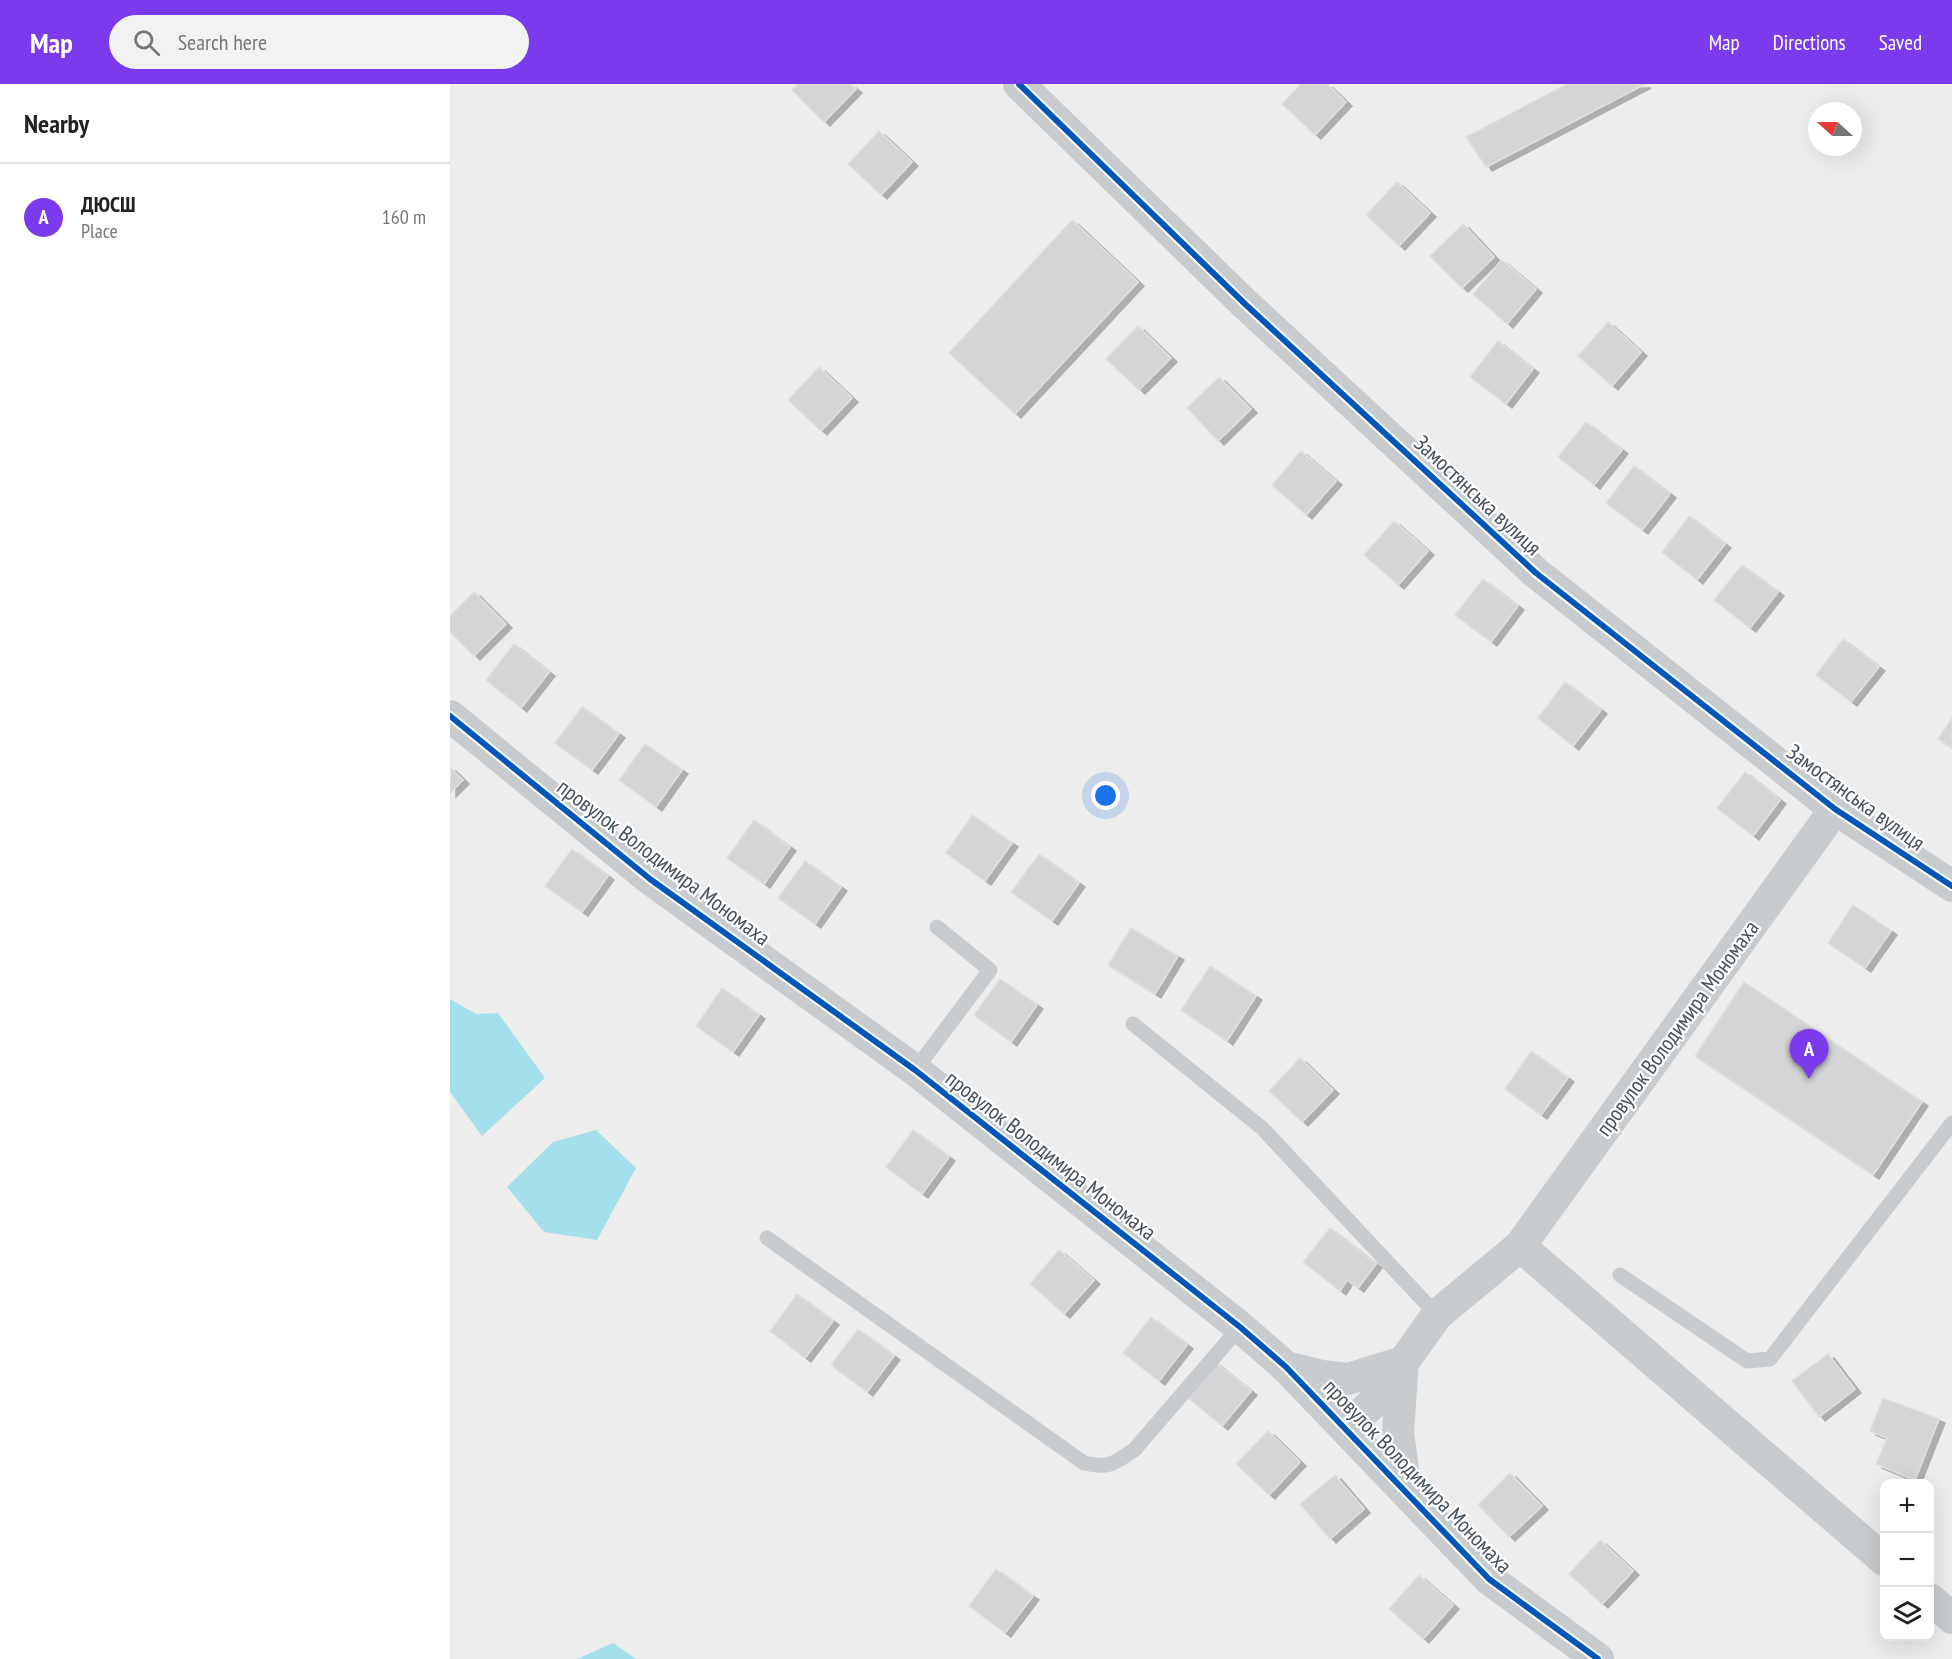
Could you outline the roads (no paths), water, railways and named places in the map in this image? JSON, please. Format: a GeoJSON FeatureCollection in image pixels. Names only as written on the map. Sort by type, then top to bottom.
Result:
{"type":"FeatureCollection","features":[{"type":"Feature","properties":{"kind":"street","name":"Замостянська вулиця"},"geometry":{"type":"LineString","coordinates":[[1019,84],[1244,303],[1536,573],[1835,809],[1952,886]]}},
{"type":"Feature","properties":{"kind":"street","name":"провулок Володимира Мономаха"},"geometry":{"type":"LineString","coordinates":[[450,716],[650,879],[915,1070],[1240,1328],[1286,1366],[1489,1579],[1598,1659]]}},
{"type":"Feature","properties":{"kind":"street","name":"провулок Володимира Мономаха"},"geometry":{"type":"LineString","coordinates":[[1346,1428],[1377,1399],[1437,1315],[1520,1246],[1835,809]]}},
{"type":"Feature","properties":{"kind":"street"},"geometry":{"type":"LineString","coordinates":[[1520,1246],[1880,1557]]}},
{"type":"Feature","properties":{"kind":"street","name":"провулок Володимира Мономаха"},"geometry":{"type":"LineString","coordinates":[[1286,1366],[1322,1376],[1348,1379],[1403,1362]]}},
{"type":"Feature","properties":{"kind":"street","name":"провулок Володимира Мономаха"},"geometry":{"type":"LineString","coordinates":[[1403,1362],[1398,1433],[1406,1491]]}},
{"type":"Feature","properties":{"kind":"street"},"geometry":{"type":"LineString","coordinates":[[1934,1603],[1952,1618]]}},
{"type":"Feature","properties":{"kind":"lane"},"geometry":{"type":"LineString","coordinates":[[915,1070],[990,970],[937,927]]}},
{"type":"Feature","properties":{"kind":"lane"},"geometry":{"type":"LineString","coordinates":[[1133,1024],[1262,1128],[1437,1315]]}},
{"type":"Feature","properties":{"kind":"lane"},"geometry":{"type":"LineString","coordinates":[[1620,1275],[1747,1361],[1770,1359],[1952,1124]]}},
{"type":"Feature","properties":{"kind":"lane"},"geometry":{"type":"LineString","coordinates":[[767,1238],[1084,1463],[1099,1467],[1117,1462],[1135,1449],[1240,1328]]}},
{"type":"Feature","properties":{"kind":"water"},"geometry":{"type":"Polygon","coordinates":[[[450,999],[476,1014],[498,1013],[545,1078],[482,1136],[450,1092],[450,999]]]}},
{"type":"Feature","properties":{"kind":"water"},"geometry":{"type":"Polygon","coordinates":[[[596,1130],[636,1168],[597,1240],[544,1232],[507,1187],[553,1142],[596,1130]]]}},
{"type":"Feature","properties":{"kind":"water"},"geometry":{"type":"Polygon","coordinates":[[[613,1643],[636,1659],[577,1659],[613,1643]]]}},
{"type":"Feature","properties":{"kind":"place","name":"ДЮСШ"},"geometry":{"type":"Point","coordinates":[1809,1079]}}]}
